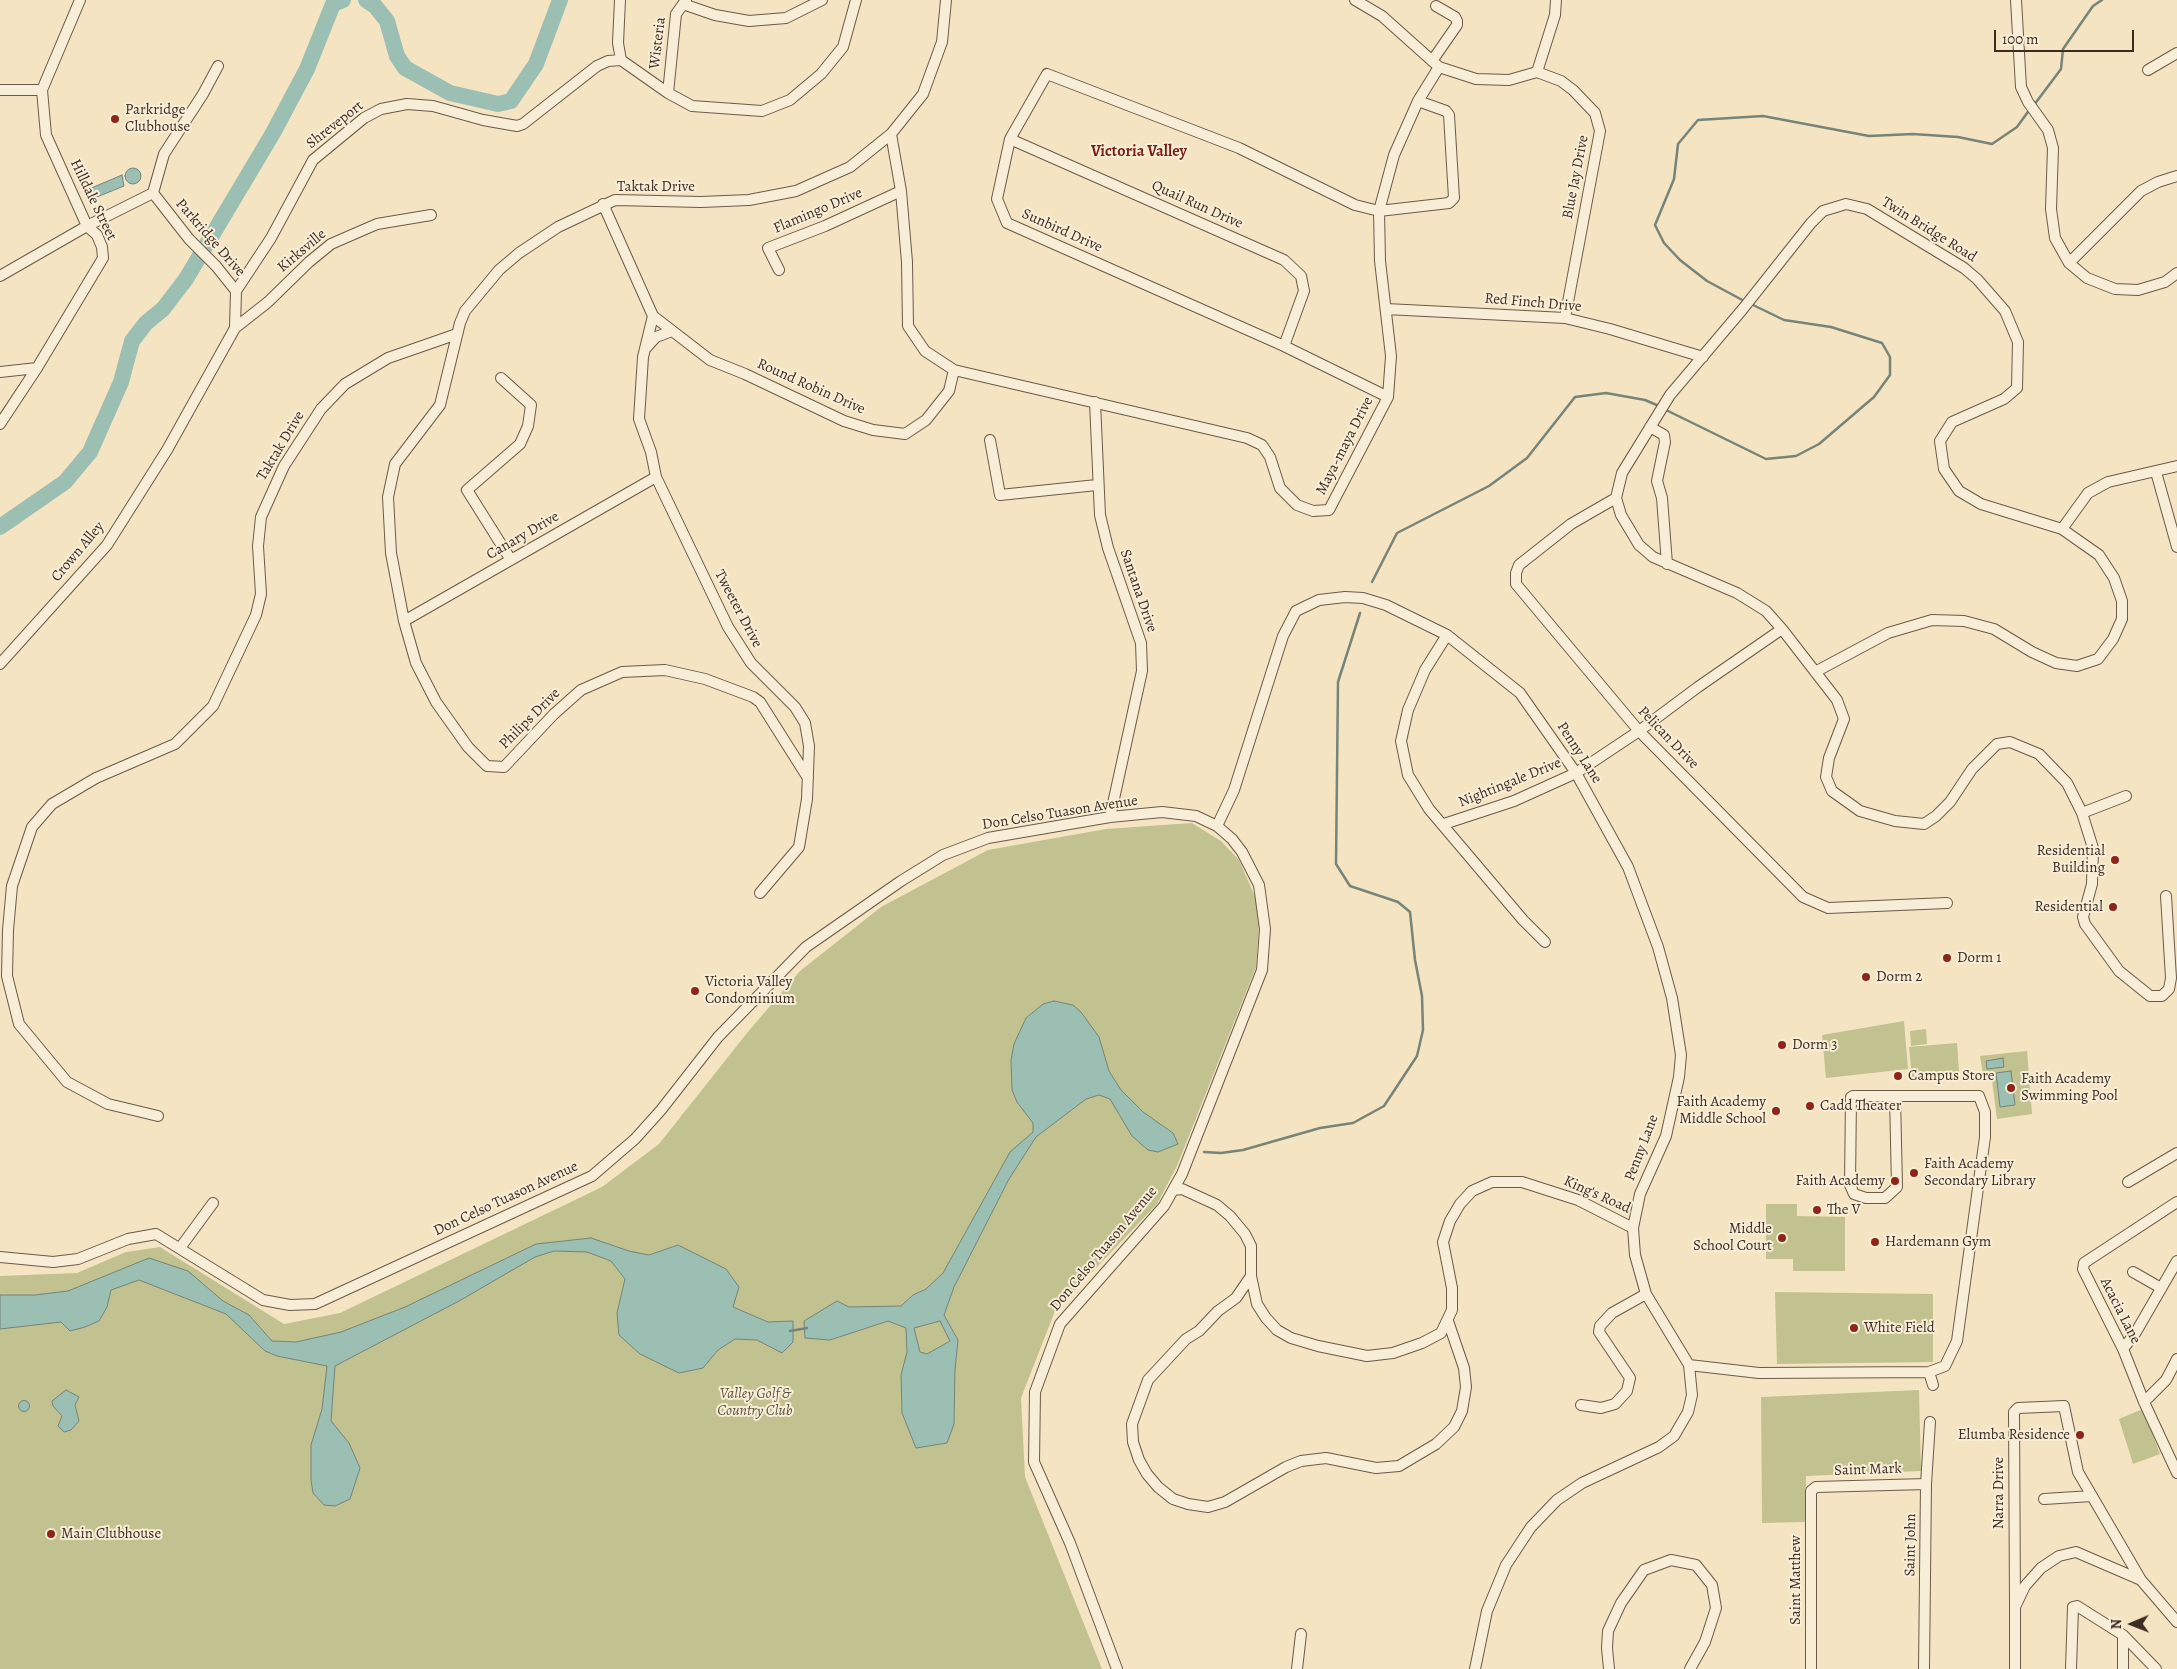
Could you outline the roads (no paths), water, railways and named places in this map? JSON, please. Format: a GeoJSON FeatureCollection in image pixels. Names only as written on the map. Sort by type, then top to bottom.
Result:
{"type":"FeatureCollection","features":[{"type":"Feature","properties":{"kind":"street","name":"Hilldale Street"},"geometry":{"type":"LineString","coordinates":[[0,424],[37,368],[103,258],[102,247],[97,235],[88,226],[46,135],[42,90],[80,0]]}},
{"type":"Feature","properties":{"kind":"street"},"geometry":{"type":"LineString","coordinates":[[620,0],[618,42],[622,60],[668,93],[692,106],[762,111],[790,100],[821,74],[843,47],[856,0]]}},
{"type":"Feature","properties":{"kind":"street"},"geometry":{"type":"LineString","coordinates":[[684,2],[715,15],[749,21],[786,18],[822,0]]}},
{"type":"Feature","properties":{"kind":"street","name":"Taktak Drive"},"geometry":{"type":"LineString","coordinates":[[158,1116],[108,1104],[67,1082],[19,1024],[7,976],[8,930],[12,886],[32,828],[52,804],[96,778],[175,744],[213,706],[256,615],[262,594],[258,546],[261,518],[271,491],[294,449],[321,408],[345,384],[388,358],[457,334],[465,312],[499,270],[520,252],[558,227],[603,204],[615,200],[701,202],[749,200],[796,191],[850,167],[891,134],[923,94],[942,42],[946,0]]}},
{"type":"Feature","properties":{"kind":"street"},"geometry":{"type":"LineString","coordinates":[[1355,0],[1382,16],[1436,64],[1484,79],[1509,80],[1537,72],[1555,14],[1556,0]]}},
{"type":"Feature","properties":{"kind":"street"},"geometry":{"type":"LineString","coordinates":[[2016,0],[2018,71],[2021,87],[2028,102],[2048,130],[2053,148],[2051,209],[2055,238],[2069,263],[2087,278],[2115,289],[2138,290],[2165,282],[2177,273]]}},
{"type":"Feature","properties":{"kind":"street","name":"Wisteria"},"geometry":{"type":"LineString","coordinates":[[668,93],[676,14],[684,2]]}},
{"type":"Feature","properties":{"kind":"street","name":"Maya-maya Drive"},"geometry":{"type":"LineString","coordinates":[[954,370],[1221,431],[1262,445],[1270,457],[1280,488],[1297,504],[1313,511],[1329,510],[1388,396],[1391,356],[1380,261],[1379,211],[1394,155],[1457,21],[1455,17],[1436,6]]}},
{"type":"Feature","properties":{"kind":"street"},"geometry":{"type":"LineString","coordinates":[[2148,70],[2177,53]]}},
{"type":"Feature","properties":{"kind":"street","name":"Shreveport"},"geometry":{"type":"LineString","coordinates":[[236,291],[271,238],[313,160],[364,118],[381,109],[407,104],[433,106],[483,120],[517,126],[523,124],[597,66],[608,61],[622,60]]}},
{"type":"Feature","properties":{"kind":"street"},"geometry":{"type":"LineString","coordinates":[[0,276],[88,226],[153,194],[164,154],[203,94],[218,66]]}},
{"type":"Feature","properties":{"kind":"street","name":"Blue Jay Drive"},"geometry":{"type":"LineString","coordinates":[[1537,72],[1561,81],[1573,90],[1595,113],[1600,131],[1565,318]]}},
{"type":"Feature","properties":{"kind":"street","name":"Sunbird Drive"},"geometry":{"type":"LineString","coordinates":[[1379,211],[1355,204],[1239,148],[1047,74],[1010,139],[997,199],[1007,223],[1284,346],[1388,396]]}},
{"type":"Feature","properties":{"kind":"street"},"geometry":{"type":"LineString","coordinates":[[0,90],[42,90]]}},
{"type":"Feature","properties":{"kind":"street"},"geometry":{"type":"LineString","coordinates":[[1379,211],[1449,203],[1454,198],[1449,115],[1446,111],[1418,101]]}},
{"type":"Feature","properties":{"kind":"street"},"geometry":{"type":"LineString","coordinates":[[891,134],[901,190],[908,326],[925,351],[954,370]]}},
{"type":"Feature","properties":{"kind":"street","name":"Quail Run Drive"},"geometry":{"type":"LineString","coordinates":[[1010,139],[1284,260],[1301,276],[1304,291],[1284,346]]}},
{"type":"Feature","properties":{"kind":"street"},"geometry":{"type":"LineString","coordinates":[[2069,263],[2141,191],[2158,182],[2177,176]]}},
{"type":"Feature","properties":{"kind":"street","name":"Flamingo Drive"},"geometry":{"type":"LineString","coordinates":[[779,270],[768,248],[825,226],[901,190]]}},
{"type":"Feature","properties":{"kind":"street","name":"Parkridge Drive"},"geometry":{"type":"LineString","coordinates":[[153,194],[189,239],[216,266],[236,291],[235,328],[167,450]]}},
{"type":"Feature","properties":{"kind":"street","name":"Round Robin Drive"},"geometry":{"type":"LineString","coordinates":[[603,204],[653,316],[710,360],[745,374],[844,421],[873,430],[905,434],[926,420],[948,391],[954,370]]}},
{"type":"Feature","properties":{"kind":"street","name":"Twin Bridge Road"},"geometry":{"type":"LineString","coordinates":[[1616,498],[1622,473],[1670,395],[1817,217],[1830,208],[1846,204],[1867,209],[1964,268],[1978,279],[2005,311],[2018,342],[2017,388],[2004,399],[1952,422],[1940,441],[1944,468],[1959,491],[1981,504],[2062,529],[2099,555],[2114,578],[2122,602],[2122,619],[2113,639],[2098,659],[2078,666],[2056,663],[2032,652],[1994,629],[1964,620],[1932,620],[1888,633],[1816,672]]}},
{"type":"Feature","properties":{"kind":"street","name":"Kirksville"},"geometry":{"type":"LineString","coordinates":[[235,328],[268,302],[308,262],[331,244],[376,224],[431,215]]}},
{"type":"Feature","properties":{"kind":"street","name":"Red Finch Drive"},"geometry":{"type":"LineString","coordinates":[[1386,308],[1565,318],[1610,328],[1703,357]]}},
{"type":"Feature","properties":{"kind":"street","name":"Tweeter Drive"},"geometry":{"type":"LineString","coordinates":[[653,316],[644,351],[639,419],[651,452],[656,477],[728,627],[751,663],[795,707],[806,723],[809,746],[807,800],[799,847],[760,893]]}},
{"type":"Feature","properties":{"kind":"street"},"geometry":{"type":"LineString","coordinates":[[644,351],[656,337],[672,330]]}},
{"type":"Feature","properties":{"kind":"street","name":"Philips Drive"},"geometry":{"type":"LineString","coordinates":[[457,334],[440,405],[395,464],[388,497],[391,552],[404,621],[416,663],[436,702],[468,747],[487,766],[504,767],[554,714],[581,690],[622,672],[665,670],[705,679],[753,697],[760,702],[808,778]]}},
{"type":"Feature","properties":{"kind":"street"},"geometry":{"type":"LineString","coordinates":[[0,372],[37,368]]}},
{"type":"Feature","properties":{"kind":"street"},"geometry":{"type":"LineString","coordinates":[[500,378],[531,404],[528,426],[520,444],[467,490],[511,560]]}},
{"type":"Feature","properties":{"kind":"street","name":"Santana Drive"},"geometry":{"type":"LineString","coordinates":[[1095,402],[1097,485],[1100,515],[1108,548],[1141,643],[1142,671],[1110,817]]}},
{"type":"Feature","properties":{"kind":"street"},"geometry":{"type":"LineString","coordinates":[[1652,424],[1664,434],[1665,442],[1657,481],[1662,498],[1667,564]]}},
{"type":"Feature","properties":{"kind":"street"},"geometry":{"type":"LineString","coordinates":[[990,440],[1000,495],[1097,485]]}},
{"type":"Feature","properties":{"kind":"street","name":"Crown Alley"},"geometry":{"type":"LineString","coordinates":[[0,664],[106,545],[167,450]]}},
{"type":"Feature","properties":{"kind":"street"},"geometry":{"type":"LineString","coordinates":[[2062,529],[2088,493],[2108,482],[2177,466]]}},
{"type":"Feature","properties":{"kind":"street"},"geometry":{"type":"LineString","coordinates":[[2156,472],[2177,547]]}},
{"type":"Feature","properties":{"kind":"street","name":"Canary Drive"},"geometry":{"type":"LineString","coordinates":[[404,621],[656,477]]}},
{"type":"Feature","properties":{"kind":"street"},"geometry":{"type":"LineString","coordinates":[[1616,498],[1621,515],[1639,544],[1653,557],[1737,593],[1766,611],[1837,700],[1844,719],[1829,758],[1826,776],[1832,791],[1860,811],[1895,822],[1924,824],[1936,816],[1950,802],[1972,769],[1997,744],[2010,742],[2039,754],[2067,783],[2082,813],[2093,848],[2092,884],[2083,917],[2085,924],[2119,971],[2150,996],[2162,996],[2169,990],[2172,978],[2166,896]]}},
{"type":"Feature","properties":{"kind":"street","name":"Pelican Drive"},"geometry":{"type":"LineString","coordinates":[[1616,498],[1571,524],[1519,565],[1516,573],[1516,584],[1639,731],[1803,897],[1828,908],[1947,903]]}},
{"type":"Feature","properties":{"kind":"street","name":"Penny Lane"},"geometry":{"type":"LineString","coordinates":[[1217,826],[1234,790],[1283,636],[1296,611],[1319,600],[1345,597],[1363,598],[1386,605],[1447,635],[1520,693],[1576,773],[1628,867],[1662,964],[1680,1039],[1679,1077],[1666,1136],[1640,1194],[1633,1228],[1634,1255],[1646,1294],[1689,1366],[1692,1395],[1688,1412],[1674,1436],[1659,1447],[1582,1483],[1557,1500],[1531,1527],[1506,1565],[1487,1611],[1476,1669]]}},
{"type":"Feature","properties":{"kind":"street","name":"Nightingale Drive"},"geometry":{"type":"LineString","coordinates":[[1444,824],[1514,801],[1576,773],[1782,630]]}},
{"type":"Feature","properties":{"kind":"street"},"geometry":{"type":"LineString","coordinates":[[1447,635],[1425,670],[1408,710],[1401,741],[1408,775],[1429,809],[1444,824],[1523,920],[1545,942]]}},
{"type":"Feature","properties":{"kind":"street"},"geometry":{"type":"LineString","coordinates":[[2082,813],[2126,796]]}},
{"type":"Feature","properties":{"kind":"street","name":"Don Celso Tuason Avenue"},"geometry":{"type":"LineString","coordinates":[[0,1257],[53,1262],[78,1259],[128,1239],[156,1234],[263,1300],[290,1305],[315,1304],[592,1176],[635,1139],[661,1110],[718,1037],[806,947],[943,856],[988,838],[1110,817],[1162,812],[1196,816],[1217,826],[1242,852],[1258,885],[1265,929],[1262,970],[1218,1087],[1182,1174],[1164,1206],[1060,1324],[1035,1392],[1034,1462],[1070,1543],[1117,1669]]}},
{"type":"Feature","properties":{"kind":"street"},"geometry":{"type":"LineString","coordinates":[[1689,1366],[1759,1374],[1929,1372],[1946,1366],[1958,1341],[1984,1138],[1985,1112],[1980,1096],[1895,1096],[1853,1096],[1850,1100],[1850,1185],[1854,1194],[1866,1198],[1885,1198],[1897,1187],[1895,1096]]}},
{"type":"Feature","properties":{"kind":"street"},"geometry":{"type":"LineString","coordinates":[[2128,1182],[2177,1153]]}},
{"type":"Feature","properties":{"kind":"street","name":"King's Road"},"geometry":{"type":"LineString","coordinates":[[1448,1321],[1452,1310],[1452,1288],[1443,1242],[1450,1221],[1460,1204],[1472,1191],[1492,1182],[1522,1182],[1578,1200],[1633,1228]]}},
{"type":"Feature","properties":{"kind":"street"},"geometry":{"type":"LineString","coordinates":[[1173,1190],[1182,1189],[1217,1205],[1230,1216],[1251,1246],[1251,1276],[1258,1304],[1266,1318],[1277,1330],[1291,1338],[1341,1352],[1367,1356],[1392,1353],[1422,1344],[1441,1333],[1448,1321]]}},
{"type":"Feature","properties":{"kind":"street","name":"Acacia Lane"},"geometry":{"type":"LineString","coordinates":[[2177,1202],[2084,1263],[2085,1276],[2123,1349],[2144,1402],[2177,1473]]}},
{"type":"Feature","properties":{"kind":"street"},"geometry":{"type":"LineString","coordinates":[[180,1248],[213,1203]]}},
{"type":"Feature","properties":{"kind":"street"},"geometry":{"type":"LineString","coordinates":[[2123,1349],[2136,1332],[2177,1261]]}},
{"type":"Feature","properties":{"kind":"street"},"geometry":{"type":"LineString","coordinates":[[2133,1272],[2160,1288]]}},
{"type":"Feature","properties":{"kind":"street"},"geometry":{"type":"LineString","coordinates":[[1251,1276],[1236,1298],[1186,1339],[1148,1380],[1132,1424],[1133,1442],[1139,1460],[1148,1474],[1158,1487],[1173,1498],[1188,1504],[1208,1507],[1225,1502],[1286,1467],[1301,1461],[1326,1458],[1376,1468],[1399,1466],[1436,1444],[1454,1427],[1462,1411],[1466,1387],[1464,1368],[1448,1321]]}},
{"type":"Feature","properties":{"kind":"street"},"geometry":{"type":"LineString","coordinates":[[1581,1405],[1601,1408],[1615,1404],[1627,1391],[1630,1378],[1599,1332],[1600,1326],[1612,1313],[1646,1294]]}},
{"type":"Feature","properties":{"kind":"street"},"geometry":{"type":"LineString","coordinates":[[2144,1402],[2166,1380],[2177,1359]]}},
{"type":"Feature","properties":{"kind":"street"},"geometry":{"type":"LineString","coordinates":[[1929,1372],[1933,1385]]}},
{"type":"Feature","properties":{"kind":"street","name":"Narra Drive"},"geometry":{"type":"LineString","coordinates":[[2015,1607],[2015,1410],[2064,1406],[2078,1472],[2141,1580],[2177,1622]]}},
{"type":"Feature","properties":{"kind":"street","name":"Saint John"},"geometry":{"type":"LineString","coordinates":[[1924,1669],[1926,1484],[1930,1422]]}},
{"type":"Feature","properties":{"kind":"street"},"geometry":{"type":"LineString","coordinates":[[2167,1450],[2177,1444]]}},
{"type":"Feature","properties":{"kind":"street","name":"Saint Mark"},"geometry":{"type":"LineString","coordinates":[[1811,1491],[1816,1487],[1926,1484]]}},
{"type":"Feature","properties":{"kind":"street","name":"Saint Matthew"},"geometry":{"type":"LineString","coordinates":[[1811,1491],[1811,1669]]}},
{"type":"Feature","properties":{"kind":"street"},"geometry":{"type":"LineString","coordinates":[[2044,1499],[2092,1496]]}},
{"type":"Feature","properties":{"kind":"street"},"geometry":{"type":"LineString","coordinates":[[2015,1669],[2015,1607],[2026,1586],[2041,1568],[2059,1556],[2076,1552],[2141,1580]]}},
{"type":"Feature","properties":{"kind":"street"},"geometry":{"type":"LineString","coordinates":[[1609,1669],[1608,1631],[1621,1603],[1644,1570],[1671,1560],[1696,1565],[1712,1585],[1716,1608],[1705,1642],[1690,1669]]}},
{"type":"Feature","properties":{"kind":"street"},"geometry":{"type":"LineString","coordinates":[[2070,1669],[2073,1607],[2077,1606],[2123,1635],[2156,1669]]}},
{"type":"Feature","properties":{"kind":"street"},"geometry":{"type":"LineString","coordinates":[[1297,1669],[1301,1634]]}},
{"type":"Feature","properties":{"kind":"street"},"geometry":{"type":"LineString","coordinates":[[2122,1669],[2123,1635]]}},
{"type":"Feature","properties":{"kind":"water"},"geometry":{"type":"Polygon","coordinates":[[[133,168],[141,176],[133,184],[125,176],[133,168]]]}},
{"type":"Feature","properties":{"kind":"water"},"geometry":{"type":"Polygon","coordinates":[[[122,175],[124,186],[92,199],[89,189],[122,175]]]}},
{"type":"Feature","properties":{"kind":"water"},"geometry":{"type":"Polygon","coordinates":[[[1054,1001],[1073,1005],[1081,1012],[1099,1037],[1109,1071],[1121,1090],[1143,1112],[1173,1133],[1178,1144],[1158,1152],[1148,1150],[1132,1136],[1110,1099],[1099,1095],[1086,1099],[1036,1137],[1009,1179],[954,1287],[944,1315],[958,1340],[955,1370],[954,1424],[947,1443],[916,1448],[902,1413],[901,1375],[907,1352],[906,1328],[888,1321],[830,1340],[805,1338],[804,1321],[837,1301],[849,1307],[901,1306],[913,1295],[926,1289],[943,1273],[1010,1152],[1033,1132],[1033,1123],[1017,1102],[1012,1090],[1011,1060],[1014,1044],[1026,1018],[1043,1004],[1054,1001]],[[940,1321],[914,1328],[920,1352],[927,1354],[950,1341],[940,1321]]]}},
{"type":"Feature","properties":{"kind":"water"},"geometry":{"type":"Polygon","coordinates":[[[2003,1058],[2004,1067],[1987,1069],[1986,1061],[2003,1058]]]}},
{"type":"Feature","properties":{"kind":"water"},"geometry":{"type":"Polygon","coordinates":[[[2011,1071],[2015,1105],[2000,1107],[1996,1073],[2011,1071]]]}},
{"type":"Feature","properties":{"kind":"water"},"geometry":{"type":"Polygon","coordinates":[[[591,1238],[629,1251],[649,1255],[678,1245],[726,1269],[739,1287],[733,1307],[768,1322],[793,1321],[793,1342],[782,1353],[757,1340],[735,1339],[718,1350],[703,1368],[679,1373],[640,1354],[619,1335],[617,1313],[625,1279],[611,1261],[587,1252],[554,1251],[535,1257],[459,1301],[335,1366],[331,1421],[349,1443],[360,1468],[350,1499],[335,1506],[324,1505],[313,1493],[311,1480],[311,1445],[322,1409],[327,1366],[277,1356],[265,1351],[226,1314],[139,1280],[111,1290],[107,1307],[99,1321],[85,1327],[70,1331],[61,1322],[0,1329],[0,1295],[35,1295],[68,1291],[149,1258],[188,1271],[223,1301],[249,1315],[272,1341],[296,1342],[341,1332],[405,1307],[536,1244],[591,1238]]]}},
{"type":"Feature","properties":{"kind":"water"},"geometry":{"type":"Polygon","coordinates":[[[66,1390],[79,1397],[75,1405],[79,1421],[71,1430],[64,1432],[58,1426],[62,1416],[53,1406],[52,1401],[66,1390]]]}},
{"type":"Feature","properties":{"kind":"water"},"geometry":{"type":"Polygon","coordinates":[[[24,1400],[30,1406],[24,1412],[18,1406],[24,1400]]]}},
{"type":"Feature","properties":{"kind":"waterway"},"geometry":{"type":"LineString","coordinates":[[0,527],[65,482],[90,452],[121,382],[132,341],[146,323],[163,309],[186,279],[273,133],[307,69],[333,4],[343,0]]}},
{"type":"Feature","properties":{"kind":"waterway"},"geometry":{"type":"LineString","coordinates":[[366,0],[375,6],[387,21],[397,56],[405,68],[450,93],[498,104],[511,101],[536,64],[560,0]]}},
{"type":"Feature","properties":{"kind":"waterway"},"geometry":{"type":"LineString","coordinates":[[2034,105],[2061,69],[2063,49],[2093,6],[2102,0]]}},
{"type":"Feature","properties":{"kind":"waterway"},"geometry":{"type":"LineString","coordinates":[[1746,302],[1707,281],[1680,260],[1664,243],[1655,225],[1674,179],[1678,144],[1698,120],[1763,116],[1869,136],[1913,134],[1958,137],[1992,144],[2017,127],[2030,109]]}},
{"type":"Feature","properties":{"kind":"waterway"},"geometry":{"type":"LineString","coordinates":[[1664,409],[1766,459],[1796,456],[1819,444],[1874,397],[1890,375],[1890,357],[1882,343],[1831,327],[1784,320],[1751,304]]}},
{"type":"Feature","properties":{"kind":"waterway"},"geometry":{"type":"LineString","coordinates":[[1372,582],[1397,533],[1489,486],[1527,458],[1575,397],[1606,393],[1645,400],[1659,406]]}},
{"type":"Feature","properties":{"kind":"waterway"},"geometry":{"type":"LineString","coordinates":[[1204,1152],[1221,1153],[1243,1150],[1320,1128],[1353,1123],[1384,1106],[1417,1056],[1423,1030],[1422,996],[1415,960],[1410,912],[1398,902],[1350,886],[1336,864],[1338,682],[1360,613]]}},
{"type":"Feature","properties":{"kind":"waterway"},"geometry":{"type":"LineString","coordinates":[[790,1331],[807,1328]]}},
{"type":"Feature","properties":{"kind":"place","name":"Parkridge Clubhouse"},"geometry":{"type":"Point","coordinates":[115,119]}},
{"type":"Feature","properties":{"kind":"place","name":"Residential Building"},"geometry":{"type":"Point","coordinates":[2115,860]}},
{"type":"Feature","properties":{"kind":"place","name":"Residential"},"geometry":{"type":"Point","coordinates":[2113,907]}},
{"type":"Feature","properties":{"kind":"place","name":"Dorm 1"},"geometry":{"type":"Point","coordinates":[1947,958]}},
{"type":"Feature","properties":{"kind":"place","name":"Dorm 2"},"geometry":{"type":"Point","coordinates":[1866,977]}},
{"type":"Feature","properties":{"kind":"place","name":"Victoria Valley Condominium"},"geometry":{"type":"Point","coordinates":[695,991]}},
{"type":"Feature","properties":{"kind":"place","name":"Dorm 3"},"geometry":{"type":"Point","coordinates":[1782,1045]}},
{"type":"Feature","properties":{"kind":"place","name":"Campus Store"},"geometry":{"type":"Point","coordinates":[1898,1076]}},
{"type":"Feature","properties":{"kind":"place","name":"Faith Academy Swimming Pool"},"geometry":{"type":"Point","coordinates":[2011,1088]}},
{"type":"Feature","properties":{"kind":"place","name":"Cadd Theater"},"geometry":{"type":"Point","coordinates":[1810,1106]}},
{"type":"Feature","properties":{"kind":"place","name":"Faith Academy Middle School"},"geometry":{"type":"Point","coordinates":[1776,1111]}},
{"type":"Feature","properties":{"kind":"place","name":"Faith Academy Secondary Library"},"geometry":{"type":"Point","coordinates":[1914,1173]}},
{"type":"Feature","properties":{"kind":"place","name":"Faith Academy"},"geometry":{"type":"Point","coordinates":[1895,1181]}},
{"type":"Feature","properties":{"kind":"place","name":"The V"},"geometry":{"type":"Point","coordinates":[1817,1210]}},
{"type":"Feature","properties":{"kind":"place","name":"Middle School Court"},"geometry":{"type":"Point","coordinates":[1782,1238]}},
{"type":"Feature","properties":{"kind":"place","name":"Hardemann Gym"},"geometry":{"type":"Point","coordinates":[1875,1242]}},
{"type":"Feature","properties":{"kind":"place","name":"White Field"},"geometry":{"type":"Point","coordinates":[1854,1328]}},
{"type":"Feature","properties":{"kind":"place","name":"Elumba Residence"},"geometry":{"type":"Point","coordinates":[2080,1435]}},
{"type":"Feature","properties":{"kind":"place","name":"Main Clubhouse"},"geometry":{"type":"Point","coordinates":[51,1534]}},
{"type":"Feature","properties":{"kind":"district","name":"Victoria Valley"},"geometry":{"type":"Point","coordinates":[1139,152]}},
{"type":"Feature","properties":{"kind":"park label","name":"Valley Golf & Country Club"},"geometry":{"type":"Point","coordinates":[755,1402]}}]}
